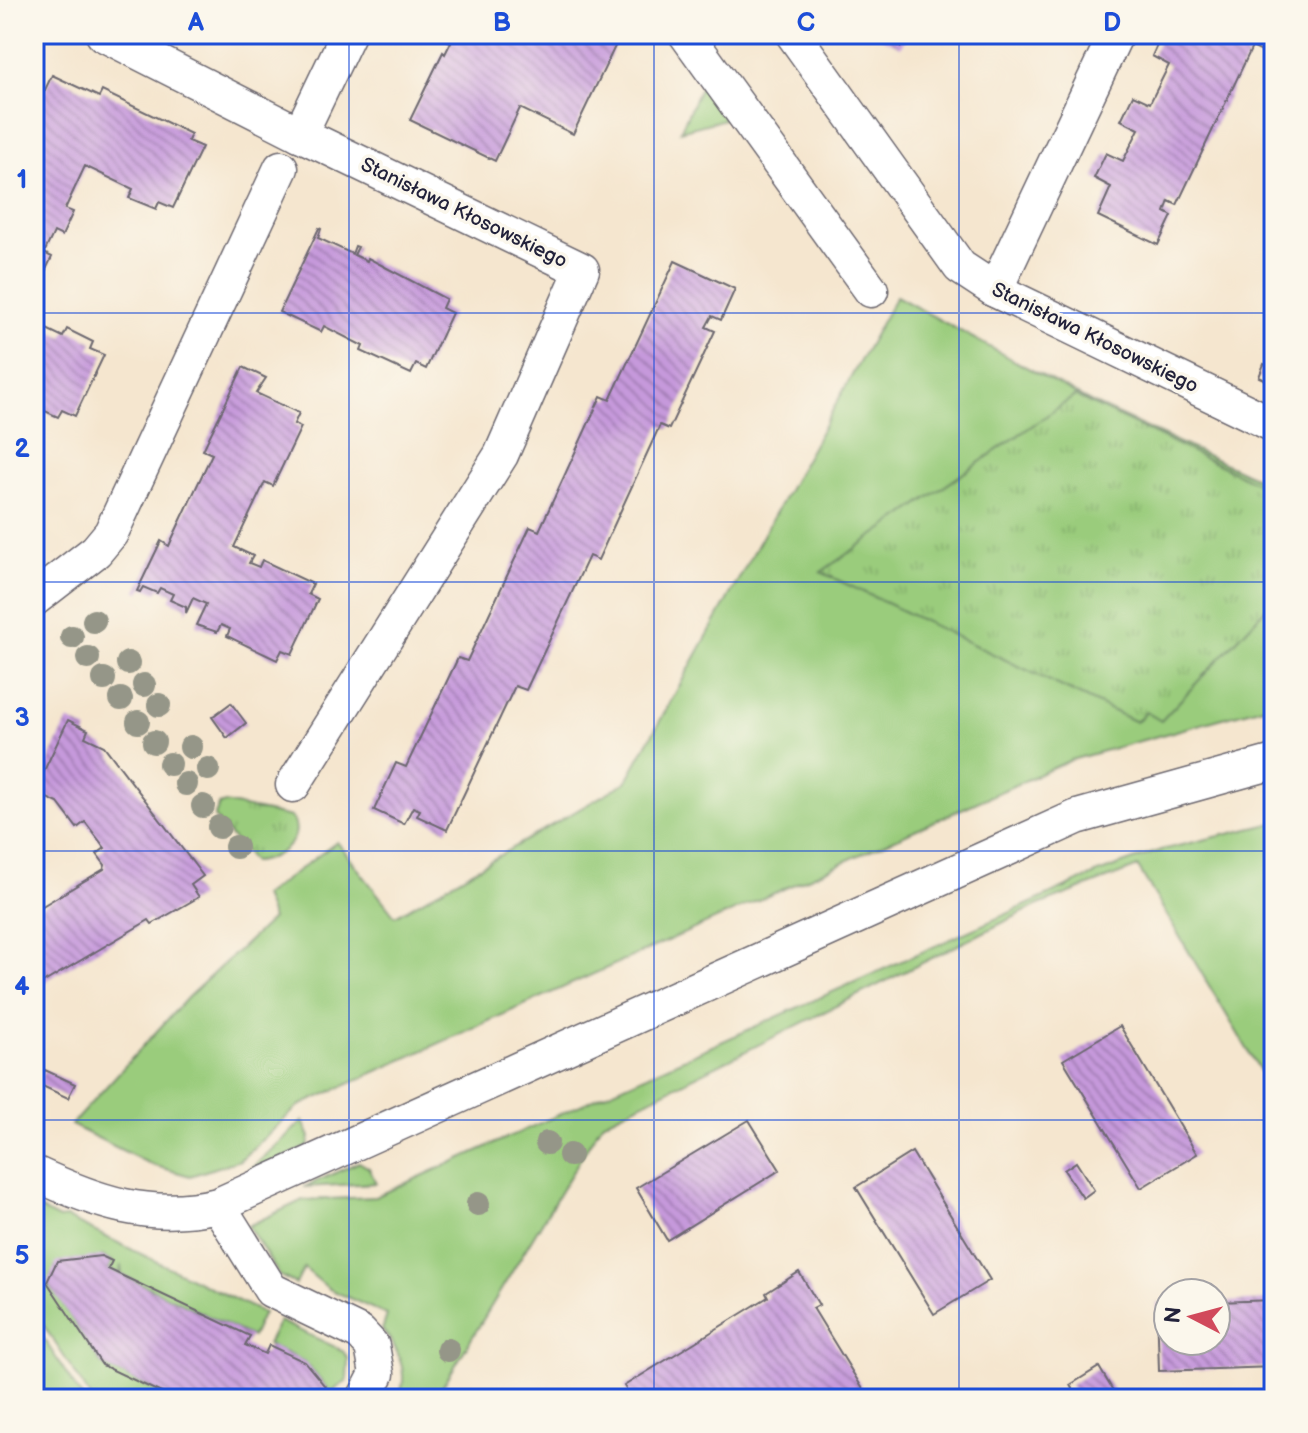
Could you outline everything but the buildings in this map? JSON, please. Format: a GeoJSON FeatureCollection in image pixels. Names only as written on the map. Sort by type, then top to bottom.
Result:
{"type":"FeatureCollection","features":[{"type":"Feature","properties":{"kind":"street"},"geometry":{"type":"LineString","coordinates":[[103,34],[300,134],[348,34]]}},
{"type":"Feature","properties":{"kind":"street"},"geometry":{"type":"LineString","coordinates":[[686,34],[871,290]]}},
{"type":"Feature","properties":{"kind":"street","name":"Stanisława Kłosowskiego"},"geometry":{"type":"LineString","coordinates":[[793,34],[960,267],[995,290],[1274,425]]}},
{"type":"Feature","properties":{"kind":"street"},"geometry":{"type":"LineString","coordinates":[[995,290],[1116,34]]}},
{"type":"Feature","properties":{"kind":"street","name":"Stanisława Kłosowskiego"},"geometry":{"type":"LineString","coordinates":[[293,785],[501,455],[582,270],[300,134]]}},
{"type":"Feature","properties":{"kind":"street"},"geometry":{"type":"LineString","coordinates":[[34,599],[96,551],[111,533],[281,168]]}},
{"type":"Feature","properties":{"kind":"street"},"geometry":{"type":"LineString","coordinates":[[34,1173],[122,1208],[174,1212],[232,1200],[1077,817],[1274,762]]}},
{"type":"Feature","properties":{"kind":"street"},"geometry":{"type":"LineString","coordinates":[[232,1200],[271,1290],[360,1333],[372,1346],[377,1374],[364,1399]]}},
{"type":"Feature","properties":{"kind":"green space"},"geometry":{"type":"Polygon","coordinates":[[[701,86],[725,119],[680,131],[701,86]]]}},
{"type":"Feature","properties":{"kind":"green space"},"geometry":{"type":"Polygon","coordinates":[[[896,296],[1092,403],[1274,486],[1274,704],[1071,760],[299,1106],[240,1160],[190,1176],[152,1165],[71,1125],[188,997],[272,919],[263,896],[337,842],[395,916],[626,782],[896,296]]]}},
{"type":"Feature","properties":{"kind":"green space"},"geometry":{"type":"Polygon","coordinates":[[[1075,396],[1274,491],[1274,600],[1161,721],[1146,712],[1136,722],[821,572],[1075,396]]]}},
{"type":"Feature","properties":{"kind":"green space"},"geometry":{"type":"Polygon","coordinates":[[[225,803],[291,817],[295,825],[292,841],[271,858],[253,862],[214,817],[219,805],[225,803]]]}},
{"type":"Feature","properties":{"kind":"green space"},"geometry":{"type":"Polygon","coordinates":[[[1274,823],[1274,1094],[1138,867],[1036,906],[602,1123],[435,1399],[398,1399],[403,1371],[398,1353],[382,1330],[387,1315],[329,1289],[304,1268],[296,1284],[280,1276],[248,1226],[303,1200],[375,1197],[1098,873],[1161,850],[1274,823]]]}},
{"type":"Feature","properties":{"kind":"green space"},"geometry":{"type":"Polygon","coordinates":[[[303,1121],[310,1137],[308,1147],[244,1175],[303,1121]]]}},
{"type":"Feature","properties":{"kind":"green space"},"geometry":{"type":"Polygon","coordinates":[[[359,1162],[369,1168],[376,1183],[304,1187],[359,1162]]]}},
{"type":"Feature","properties":{"kind":"green space"},"geometry":{"type":"Polygon","coordinates":[[[34,1206],[59,1219],[67,1218],[263,1313],[252,1337],[122,1275],[121,1265],[120,1275],[108,1269],[112,1261],[102,1256],[48,1282],[102,1365],[174,1399],[92,1399],[34,1311],[34,1206]]]}},
{"type":"Feature","properties":{"kind":"green space"},"geometry":{"type":"Polygon","coordinates":[[[279,1321],[342,1350],[348,1358],[347,1380],[331,1393],[305,1362],[267,1344],[279,1321]]]}},
{"type":"Feature","properties":{"kind":"green space"},"geometry":{"type":"Polygon","coordinates":[[[34,1324],[83,1399],[34,1399],[34,1324]]]}}]}
